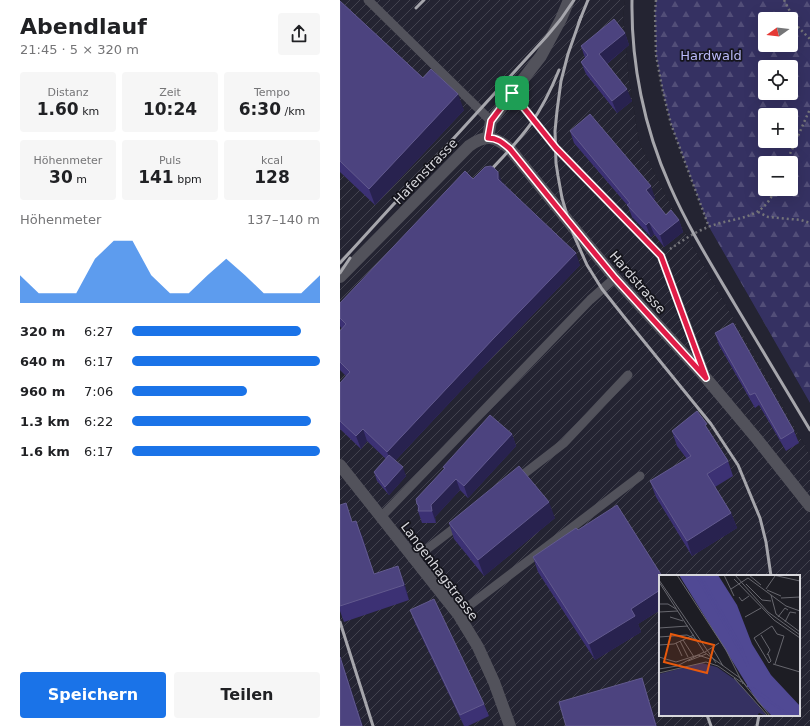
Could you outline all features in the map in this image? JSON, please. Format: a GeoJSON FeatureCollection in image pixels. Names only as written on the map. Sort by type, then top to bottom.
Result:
{"type":"FeatureCollection","features":[{"type":"Feature","properties":{"kind":"street"},"geometry":{"type":"LineString","coordinates":[[488,138],[491,121],[541,56],[561,19],[569,0]]}},
{"type":"Feature","properties":{"kind":"street","name":"Hardstrasse"},"geometry":{"type":"LineString","coordinates":[[488,138],[497,139],[510,149],[615,278],[706,378],[810,506]]}},
{"type":"Feature","properties":{"kind":"street","name":"Hafenstrasse"},"geometry":{"type":"LineString","coordinates":[[340,277],[469,146],[476,141],[488,138]]}},
{"type":"Feature","properties":{"kind":"street","name":"Langenhagstrasse"},"geometry":{"type":"LineString","coordinates":[[340,465],[458,614],[478,647],[494,682],[510,726]]}},
{"type":"Feature","properties":{"kind":"lane"},"geometry":{"type":"LineString","coordinates":[[368,0],[491,121]]}},
{"type":"Feature","properties":{"kind":"lane"},"geometry":{"type":"LineString","coordinates":[[512,93],[556,148],[661,256],[706,378]]}},
{"type":"Feature","properties":{"kind":"lane"},"geometry":{"type":"LineString","coordinates":[[381,516],[590,300],[615,278]]}},
{"type":"Feature","properties":{"kind":"lane"},"geometry":{"type":"LineString","coordinates":[[508,487],[564,443],[628,375]]}},
{"type":"Feature","properties":{"kind":"lane"},"geometry":{"type":"LineString","coordinates":[[458,614],[640,476]]}},
{"type":"Feature","properties":{"kind":"lane"},"geometry":{"type":"LineString","coordinates":[[414,559],[470,516]]}},
{"type":"Feature","properties":{"kind":"path"},"geometry":{"type":"LineString","coordinates":[[656,0],[656,55],[670,124],[709,227]]}},
{"type":"Feature","properties":{"kind":"path"},"geometry":{"type":"LineString","coordinates":[[784,0],[798,27],[810,39]]}},
{"type":"Feature","properties":{"kind":"path"},"geometry":{"type":"LineString","coordinates":[[789,156],[810,109]]}},
{"type":"Feature","properties":{"kind":"path"},"geometry":{"type":"LineString","coordinates":[[672,248],[703,229],[758,212],[772,196]]}},
{"type":"Feature","properties":{"kind":"path"},"geometry":{"type":"LineString","coordinates":[[758,212],[768,217],[801,220],[810,224]]}},
{"type":"Feature","properties":{"kind":"shaded area"},"geometry":{"type":"Polygon","coordinates":[[[340,0],[625,0],[623,18],[629,79],[639,142],[678,220],[810,455],[810,726],[340,726],[340,0]]]}},
{"type":"Feature","properties":{"kind":"shaded area"},"geometry":{"type":"Polygon","coordinates":[[[625,0],[656,0],[656,55],[671,124],[709,227],[810,403],[810,455],[678,220],[639,142],[629,79],[623,18],[625,0]]]}},
{"type":"Feature","properties":{"kind":"green space","name":"Hardwald"},"geometry":{"type":"Polygon","coordinates":[[[656,0],[810,0],[810,403],[709,227],[671,124],[656,55],[656,0]]]}},
{"type":"Feature","properties":{"kind":"building"},"geometry":{"type":"Polygon","coordinates":[[[340,1],[423,78],[431,69],[458,94],[369,189],[340,161],[340,1]]]}},
{"type":"Feature","properties":{"kind":"building"},"geometry":{"type":"Polygon","coordinates":[[[614,19],[625,33],[599,54],[627,89],[612,101],[581,62],[588,55],[581,46],[614,19]]]}},
{"type":"Feature","properties":{"kind":"building"},"geometry":{"type":"Polygon","coordinates":[[[590,114],[651,186],[646,190],[666,215],[671,210],[679,220],[660,235],[649,222],[646,225],[627,205],[630,203],[570,131],[590,114]]]}},
{"type":"Feature","properties":{"kind":"building"},"geometry":{"type":"Polygon","coordinates":[[[491,166],[498,172],[498,179],[576,253],[387,452],[363,429],[356,436],[340,421],[340,383],[350,372],[340,362],[340,331],[346,324],[340,318],[340,303],[465,171],[473,179],[485,167],[491,166]]]}},
{"type":"Feature","properties":{"kind":"building"},"geometry":{"type":"Polygon","coordinates":[[[733,323],[794,431],[781,439],[755,393],[750,395],[715,333],[733,323]]]}},
{"type":"Feature","properties":{"kind":"building"},"geometry":{"type":"Polygon","coordinates":[[[697,411],[707,424],[705,425],[728,461],[707,474],[731,513],[687,541],[650,481],[691,456],[672,431],[697,411]]]}},
{"type":"Feature","properties":{"kind":"building"},"geometry":{"type":"Polygon","coordinates":[[[490,415],[512,434],[464,486],[456,479],[431,505],[432,511],[418,511],[419,506],[416,499],[445,468],[443,467],[490,415]]]}},
{"type":"Feature","properties":{"kind":"building"},"geometry":{"type":"Polygon","coordinates":[[[389,455],[403,467],[385,487],[374,472],[389,455]]]}},
{"type":"Feature","properties":{"kind":"building"},"geometry":{"type":"Polygon","coordinates":[[[519,466],[549,502],[478,560],[449,523],[519,466]]]}},
{"type":"Feature","properties":{"kind":"building"},"geometry":{"type":"Polygon","coordinates":[[[346,503],[352,522],[356,521],[374,574],[398,566],[404,585],[340,606],[340,505],[346,503]]]}},
{"type":"Feature","properties":{"kind":"building"},"geometry":{"type":"Polygon","coordinates":[[[617,505],[661,575],[659,575],[659,591],[631,609],[635,616],[589,644],[533,557],[576,528],[578,530],[617,505]]]}},
{"type":"Feature","properties":{"kind":"building"},"geometry":{"type":"Polygon","coordinates":[[[434,599],[484,704],[460,715],[410,610],[434,599]]]}},
{"type":"Feature","properties":{"kind":"building"},"geometry":{"type":"Polygon","coordinates":[[[340,657],[362,726],[340,726],[340,657]]]}},
{"type":"Feature","properties":{"kind":"building"},"geometry":{"type":"Polygon","coordinates":[[[642,678],[656,726],[566,726],[559,702],[642,678]]]}},
{"type":"Feature","properties":{"kind":"railway"},"geometry":{"type":"LineString","coordinates":[[416,8],[424,0]]}},
{"type":"Feature","properties":{"kind":"railway"},"geometry":{"type":"LineString","coordinates":[[340,263],[547,36],[574,0]]}},
{"type":"Feature","properties":{"kind":"railway"},"geometry":{"type":"LineString","coordinates":[[579,22],[588,0]]}},
{"type":"Feature","properties":{"kind":"railway"},"geometry":{"type":"LineString","coordinates":[[632,0],[634,47],[641,95],[653,141],[670,186],[700,245],[810,430]]}},
{"type":"Feature","properties":{"kind":"railway"},"geometry":{"type":"LineString","coordinates":[[581,17],[568,54],[561,81],[555,131],[556,163],[562,198],[569,222],[587,265],[602,289],[711,424],[738,465],[760,518],[766,542],[771,575]]}},
{"type":"Feature","properties":{"kind":"railway"},"geometry":{"type":"LineString","coordinates":[[486,175],[514,145],[530,125],[546,99],[559,70]]}},
{"type":"Feature","properties":{"kind":"railway"},"geometry":{"type":"LineString","coordinates":[[340,273],[350,258]]}},
{"type":"Feature","properties":{"kind":"railway"},"geometry":{"type":"LineString","coordinates":[[340,622],[373,726]]}},
{"type":"Feature","properties":{"kind":"railway"},"geometry":{"type":"LineString","coordinates":[[707,716],[711,726]]}},
{"type":"Feature","properties":{"kind":"railway"},"geometry":{"type":"LineString","coordinates":[[757,726],[759,716]]}},
{"type":"Feature","properties":{"kind":"route"},"geometry":{"type":"LineString","coordinates":[[512,93],[556,148],[661,256],[706,378],[615,278],[510,149],[497,139],[488,138],[491,121],[512,93]]}}]}
